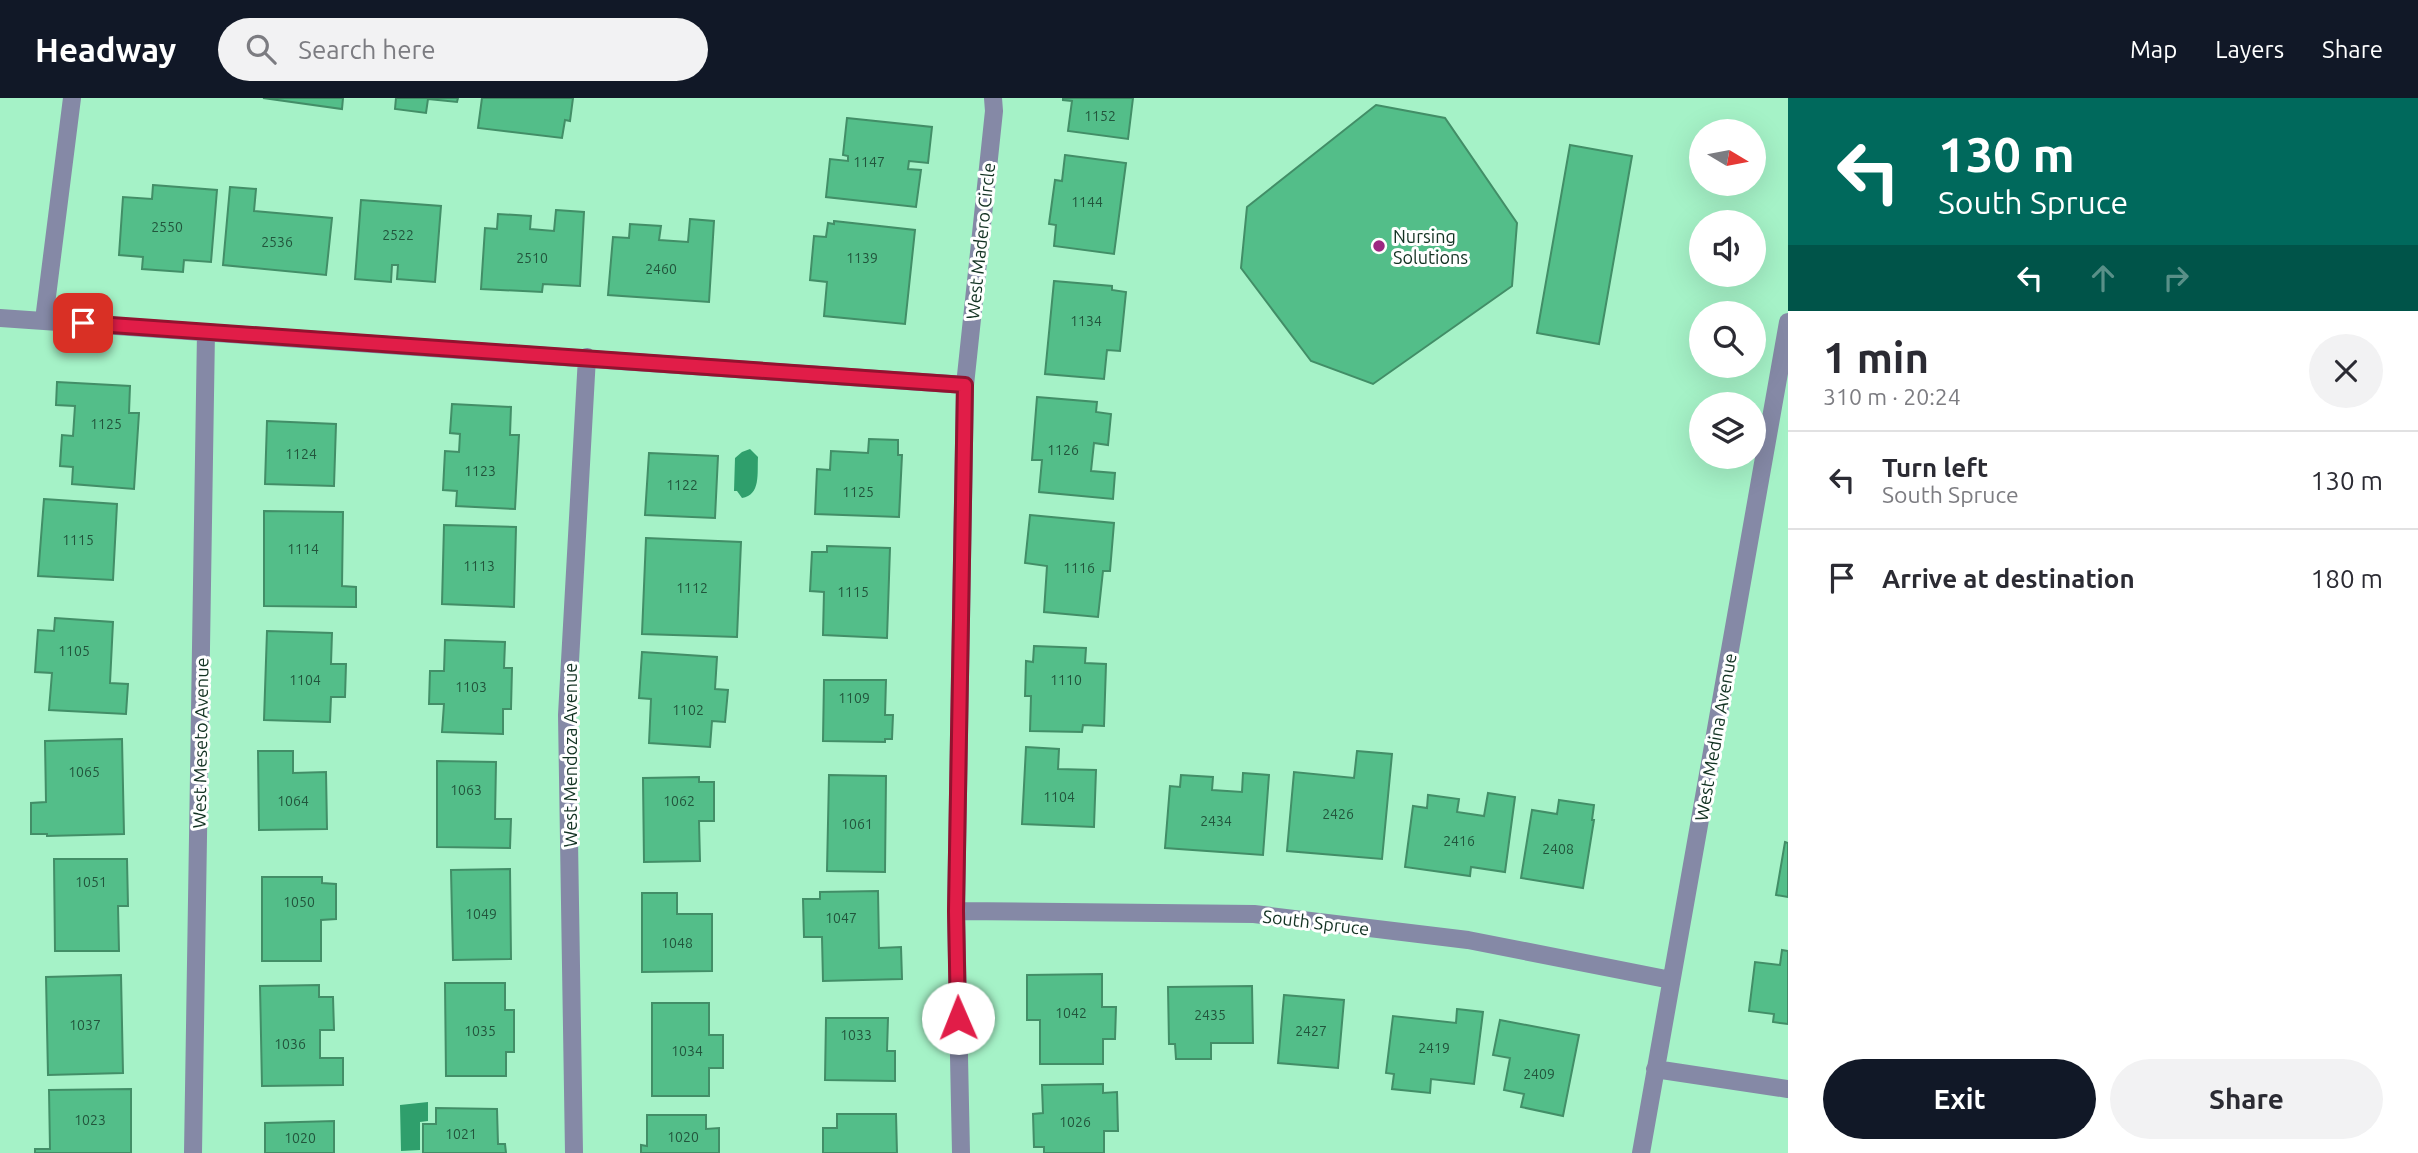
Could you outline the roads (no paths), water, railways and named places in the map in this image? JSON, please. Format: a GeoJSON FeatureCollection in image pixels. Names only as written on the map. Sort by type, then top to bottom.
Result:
{"type":"FeatureCollection","features":[{"type":"Feature","properties":{"kind":"street"},"geometry":{"type":"LineString","coordinates":[[44,320],[72,98]]}},
{"type":"Feature","properties":{"kind":"street","name":"West Madero Circle"},"geometry":{"type":"LineString","coordinates":[[961,1153],[956,911],[965,385],[993,98]]}},
{"type":"Feature","properties":{"kind":"street"},"geometry":{"type":"LineString","coordinates":[[0,318],[965,385]]}},
{"type":"Feature","properties":{"kind":"street","name":"West Medina Avenue"},"geometry":{"type":"LineString","coordinates":[[1641,1153],[1671,980],[1781,406],[1788,321]]}},
{"type":"Feature","properties":{"kind":"street","name":"West Meseto Avenue"},"geometry":{"type":"LineString","coordinates":[[193,1153],[206,332]]}},
{"type":"Feature","properties":{"kind":"street","name":"West Mendoza Avenue"},"geometry":{"type":"LineString","coordinates":[[574,1153],[568,715],[587,357]]}},
{"type":"Feature","properties":{"kind":"street","name":"South Spruce"},"geometry":{"type":"LineString","coordinates":[[956,911],[1254,914],[1468,940],[1671,980]]}},
{"type":"Feature","properties":{"kind":"street"},"geometry":{"type":"LineString","coordinates":[[1655,1069],[1788,1089]]}},
{"type":"Feature","properties":{"kind":"place","name":"Nursing Solutions"},"geometry":{"type":"Point","coordinates":[1379,246]}}]}
